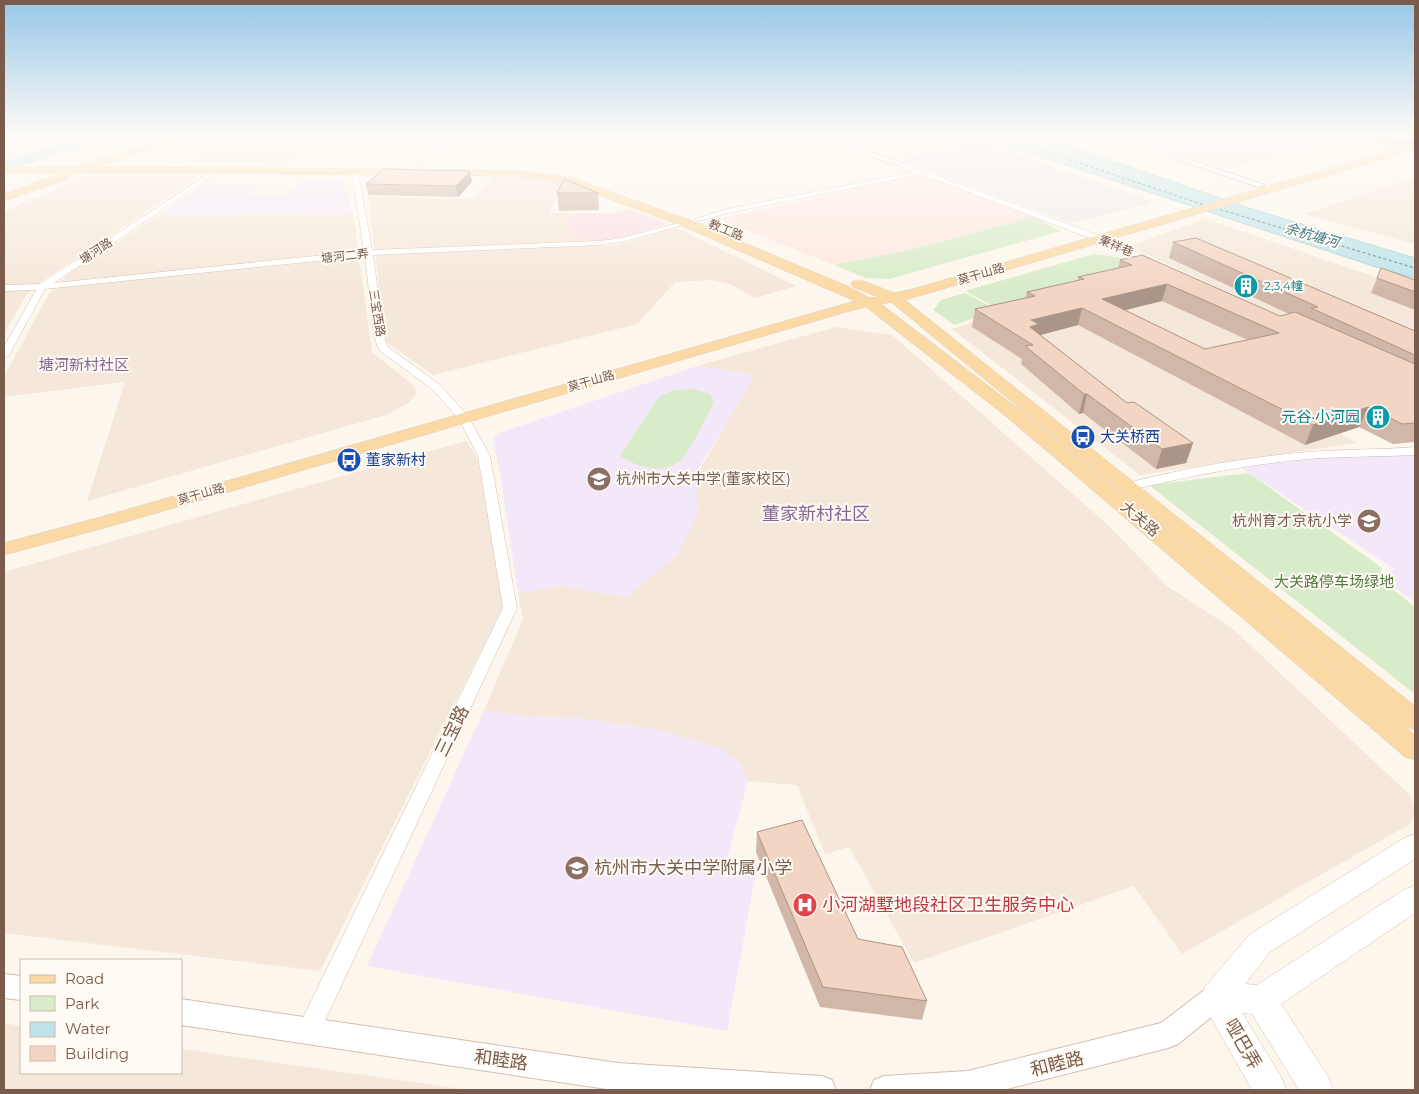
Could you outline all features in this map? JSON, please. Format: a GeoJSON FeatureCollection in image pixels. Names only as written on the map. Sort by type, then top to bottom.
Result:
{"type":"FeatureCollection","features":[{"type":"Feature","properties":{"kind":"main road"},"geometry":{"type":"LineString","coordinates":[[4,195],[21,188]]}},
{"type":"Feature","properties":{"kind":"main road"},"geometry":{"type":"LineString","coordinates":[[4,198],[32,188]]}},
{"type":"Feature","properties":{"kind":"main road","name":"教工路"},"geometry":{"type":"LineString","coordinates":[[594,188],[875,298]]}},
{"type":"Feature","properties":{"kind":"main road","name":"教工路"},"geometry":{"type":"LineString","coordinates":[[613,188],[698,219],[875,298]]}},
{"type":"Feature","properties":{"kind":"main road"},"geometry":{"type":"LineString","coordinates":[[1245,194],[1256,188]]}},
{"type":"Feature","properties":{"kind":"main road"},"geometry":{"type":"LineString","coordinates":[[1245,194],[1267,188]]}},
{"type":"Feature","properties":{"kind":"main road","name":"莫干山路"},"geometry":{"type":"LineString","coordinates":[[4,538],[461,414],[1245,194]]}},
{"type":"Feature","properties":{"kind":"main road","name":"莫干山路"},"geometry":{"type":"LineString","coordinates":[[875,298],[1094,237]]}},
{"type":"Feature","properties":{"kind":"main road","name":"大关路"},"geometry":{"type":"LineString","coordinates":[[875,298],[1415,720]]}},
{"type":"Feature","properties":{"kind":"main road","name":"大关路"},"geometry":{"type":"LineString","coordinates":[[875,298],[1415,750]]}},
{"type":"Feature","properties":{"kind":"main road","name":"莫干山路"},"geometry":{"type":"LineString","coordinates":[[4,549],[461,414]]}},
{"type":"Feature","properties":{"kind":"main road","name":"和睦路"},"geometry":{"type":"LineString","coordinates":[[1216,997],[1260,943],[1415,845]]}},
{"type":"Feature","properties":{"kind":"main road"},"geometry":{"type":"LineString","coordinates":[[1216,997],[1261,1000],[1415,898]]}},
{"type":"Feature","properties":{"kind":"main road","name":"哑巴弄"},"geometry":{"type":"LineString","coordinates":[[1216,997],[1270,1090]]}},
{"type":"Feature","properties":{"kind":"main road"},"geometry":{"type":"LineString","coordinates":[[1261,1000],[1317,1090]]}},
{"type":"Feature","properties":{"kind":"street","name":"塘河路"},"geometry":{"type":"LineString","coordinates":[[4,354],[42,287],[190,188]]}},
{"type":"Feature","properties":{"kind":"street","name":"三宝西路"},"geometry":{"type":"LineString","coordinates":[[358,188],[379,336],[383,348],[436,387],[461,414]]}},
{"type":"Feature","properties":{"kind":"street"},"geometry":{"type":"LineString","coordinates":[[698,219],[727,211],[842,188]]}},
{"type":"Feature","properties":{"kind":"street","name":"秉祥巷"},"geometry":{"type":"LineString","coordinates":[[965,188],[1094,237],[1161,266]]}},
{"type":"Feature","properties":{"kind":"street","name":"塘河二弄"},"geometry":{"type":"LineString","coordinates":[[4,288],[42,287],[391,251],[599,243],[622,240],[686,223]]}},
{"type":"Feature","properties":{"kind":"street","name":"三宝路"},"geometry":{"type":"LineString","coordinates":[[308,1032],[510,608],[484,456],[461,414]]}},
{"type":"Feature","properties":{"kind":"street"},"geometry":{"type":"LineString","coordinates":[[1139,484],[1218,467],[1274,459],[1333,453],[1415,451]]}},
{"type":"Feature","properties":{"kind":"street"},"geometry":{"type":"LineString","coordinates":[[4,986],[20,988]]}},
{"type":"Feature","properties":{"kind":"street","name":"和睦路"},"geometry":{"type":"LineString","coordinates":[[884,1090],[968,1085],[1168,1035],[1216,997]]}},
{"type":"Feature","properties":{"kind":"street","name":"和睦路"},"geometry":{"type":"LineString","coordinates":[[182,1012],[616,1084],[822,1090]]}},
{"type":"Feature","properties":{"kind":"shaded area"},"geometry":{"type":"Polygon","coordinates":[[[60,188],[182,188],[39,283],[27,294],[4,334],[4,256],[6,255],[4,255],[4,212],[31,199],[41,198],[60,188]]]}},
{"type":"Feature","properties":{"kind":"shaded area"},"geometry":{"type":"Polygon","coordinates":[[[199,188],[257,188],[247,196],[284,197],[295,188],[345,188],[353,214],[158,216],[199,188]]]}},
{"type":"Feature","properties":{"kind":"shaded area"},"geometry":{"type":"Polygon","coordinates":[[[484,188],[576,188],[601,198],[557,197],[549,213],[573,213],[569,226],[583,239],[597,246],[614,246],[677,228],[796,286],[755,298],[730,284],[711,280],[675,282],[637,324],[433,375],[386,342],[368,196],[475,199],[484,188]]]}},
{"type":"Feature","properties":{"kind":"shaded area"},"geometry":{"type":"Polygon","coordinates":[[[859,188],[957,188],[1033,217],[914,249],[834,265],[724,221],[723,218],[859,188]]]}},
{"type":"Feature","properties":{"kind":"shaded area"},"geometry":{"type":"Polygon","coordinates":[[[977,188],[1113,188],[1153,202],[1071,223],[977,188]]]}},
{"type":"Feature","properties":{"kind":"shaded area"},"geometry":{"type":"Polygon","coordinates":[[[1382,188],[1415,188],[1415,244],[1305,214],[1382,188]]]}},
{"type":"Feature","properties":{"kind":"shaded area"},"geometry":{"type":"Polygon","coordinates":[[[631,209],[668,224],[616,239],[590,242],[572,233],[569,226],[573,213],[615,213],[631,209]]]}},
{"type":"Feature","properties":{"kind":"shaded area"},"geometry":{"type":"Polygon","coordinates":[[[353,214],[372,352],[413,385],[417,394],[408,403],[389,414],[87,501],[125,382],[4,397],[4,377],[48,295],[75,269],[158,216],[353,214]]]}},
{"type":"Feature","properties":{"kind":"shaded area"},"geometry":{"type":"Polygon","coordinates":[[[1206,219],[1415,289],[1415,378],[1129,246],[1206,219]]]}},
{"type":"Feature","properties":{"kind":"shaded area"},"geometry":{"type":"Polygon","coordinates":[[[1142,264],[1290,336],[1208,357],[1357,443],[1140,475],[952,329],[1142,264]]]}},
{"type":"Feature","properties":{"kind":"shaded area"},"geometry":{"type":"Polygon","coordinates":[[[836,327],[892,335],[1108,525],[1167,586],[1233,629],[1411,796],[1415,813],[1410,824],[1182,954],[1134,886],[914,963],[849,847],[825,854],[797,785],[748,781],[742,766],[720,748],[655,729],[576,718],[527,717],[484,710],[523,619],[518,593],[562,586],[627,597],[754,375],[697,366],[836,327]]]}},
{"type":"Feature","properties":{"kind":"shaded area","name":"杭州市大关中学(董家校区)"},"geometry":{"type":"Polygon","coordinates":[[[697,366],[755,375],[696,473],[698,514],[678,554],[627,597],[562,586],[518,593],[500,473],[493,440],[499,433],[697,366]]]}},
{"type":"Feature","properties":{"kind":"shaded area"},"geometry":{"type":"Polygon","coordinates":[[[466,441],[477,457],[503,607],[320,971],[4,933],[4,572],[466,441]]]}},
{"type":"Feature","properties":{"kind":"shaded area","name":"杭州育才京杭小学"},"geometry":{"type":"Polygon","coordinates":[[[1415,448],[1415,602],[1379,577],[1394,569],[1239,466],[1415,448]]]}},
{"type":"Feature","properties":{"kind":"shaded area","name":"杭州市大关中学附属小学"},"geometry":{"type":"Polygon","coordinates":[[[484,710],[527,717],[575,718],[655,729],[720,748],[742,766],[748,781],[726,863],[756,872],[727,1031],[367,966],[484,710]]]}},
{"type":"Feature","properties":{"kind":"shaded area"},"geometry":{"type":"Polygon","coordinates":[[[4,1023],[20,1026],[20,1074],[182,1074],[182,1049],[469,1090],[4,1090],[4,1023]]]}},
{"type":"Feature","properties":{"kind":"green space"},"geometry":{"type":"Polygon","coordinates":[[[1033,217],[1061,231],[889,279],[866,278],[834,265],[914,249],[1033,217]]]}},
{"type":"Feature","properties":{"kind":"green space"},"geometry":{"type":"Polygon","coordinates":[[[1094,254],[1123,258],[1137,264],[997,308],[965,291],[1094,254]]]}},
{"type":"Feature","properties":{"kind":"green space"},"geometry":{"type":"Polygon","coordinates":[[[965,293],[998,310],[954,325],[933,310],[941,300],[965,293]]]}},
{"type":"Feature","properties":{"kind":"green space"},"geometry":{"type":"Polygon","coordinates":[[[694,389],[710,394],[714,403],[681,460],[674,465],[650,468],[620,456],[659,397],[674,390],[694,389]]]}},
{"type":"Feature","properties":{"kind":"green space","name":"大关路停车场绿地"},"geometry":{"type":"Polygon","coordinates":[[[1249,473],[1382,568],[1379,578],[1415,607],[1415,694],[1149,485],[1249,473]]]}},
{"type":"Feature","properties":{"kind":"water","name":"余杭塘河"},"geometry":{"type":"Polygon","coordinates":[[[1137,188],[1191,188],[1252,209],[1415,258],[1415,278],[1379,268],[1137,188]]]}},
{"type":"Feature","properties":{"kind":"building"},"geometry":{"type":"Polygon","coordinates":[[[559,188],[586,188],[598,193],[557,193],[559,188]]]}},
{"type":"Feature","properties":{"kind":"building"},"geometry":{"type":"Polygon","coordinates":[[[1196,238],[1415,331],[1415,355],[1311,308],[1318,307],[1173,242],[1196,238]]]}},
{"type":"Feature","properties":{"kind":"building"},"geometry":{"type":"Polygon","coordinates":[[[1142,255],[1280,316],[1295,312],[1415,364],[1415,423],[1402,424],[1368,407],[1313,425],[1082,308],[1031,320],[1039,324],[1030,327],[1127,403],[1134,402],[1193,443],[1162,449],[1087,394],[1084,394],[1025,346],[1033,345],[975,309],[1035,296],[1027,292],[1084,279],[1078,277],[1132,265],[1120,260],[1142,255]],[[1167,284],[1102,299],[1205,349],[1279,333],[1167,284]]]}},
{"type":"Feature","properties":{"kind":"building"},"geometry":{"type":"Polygon","coordinates":[[[1381,268],[1415,280],[1415,292],[1377,278],[1381,268]]]}},
{"type":"Feature","properties":{"kind":"building","name":"小河湖墅地段社区卫生服务中心"},"geometry":{"type":"Polygon","coordinates":[[[802,820],[858,939],[902,947],[927,1001],[823,987],[757,832],[802,820]]]}},
{"type":"Feature","properties":{"kind":"ferry route"},"geometry":{"type":"LineString","coordinates":[[1154,188],[1204,205]]}},
{"type":"Feature","properties":{"kind":"ferry route"},"geometry":{"type":"LineString","coordinates":[[1215,208],[1415,268]]}},
{"type":"Feature","properties":{"kind":"place","name":"2,3,4幢"},"geometry":{"type":"Point","coordinates":[1246,286]}},
{"type":"Feature","properties":{"kind":"place","name":"元谷·小河园"},"geometry":{"type":"Point","coordinates":[1378,417]}},
{"type":"Feature","properties":{"kind":"place","name":"大关桥西"},"geometry":{"type":"Point","coordinates":[1083,437]}},
{"type":"Feature","properties":{"kind":"place","name":"董家新村"},"geometry":{"type":"Point","coordinates":[349,460]}},
{"type":"Feature","properties":{"kind":"place","name":"杭州市大关中学(董家校区)"},"geometry":{"type":"Point","coordinates":[599,479]}},
{"type":"Feature","properties":{"kind":"place","name":"杭州育才京杭小学"},"geometry":{"type":"Point","coordinates":[1369,521]}},
{"type":"Feature","properties":{"kind":"place","name":"杭州市大关中学附属小学"},"geometry":{"type":"Point","coordinates":[577,868]}},
{"type":"Feature","properties":{"kind":"place","name":"小河湖墅地段社区卫生服务中心"},"geometry":{"type":"Point","coordinates":[805,905]}},
{"type":"Feature","properties":{"kind":"district","name":"塘河新村社区"},"geometry":{"type":"Point","coordinates":[84,365]}},
{"type":"Feature","properties":{"kind":"district","name":"董家新村社区"},"geometry":{"type":"Point","coordinates":[816,514]}}]}
